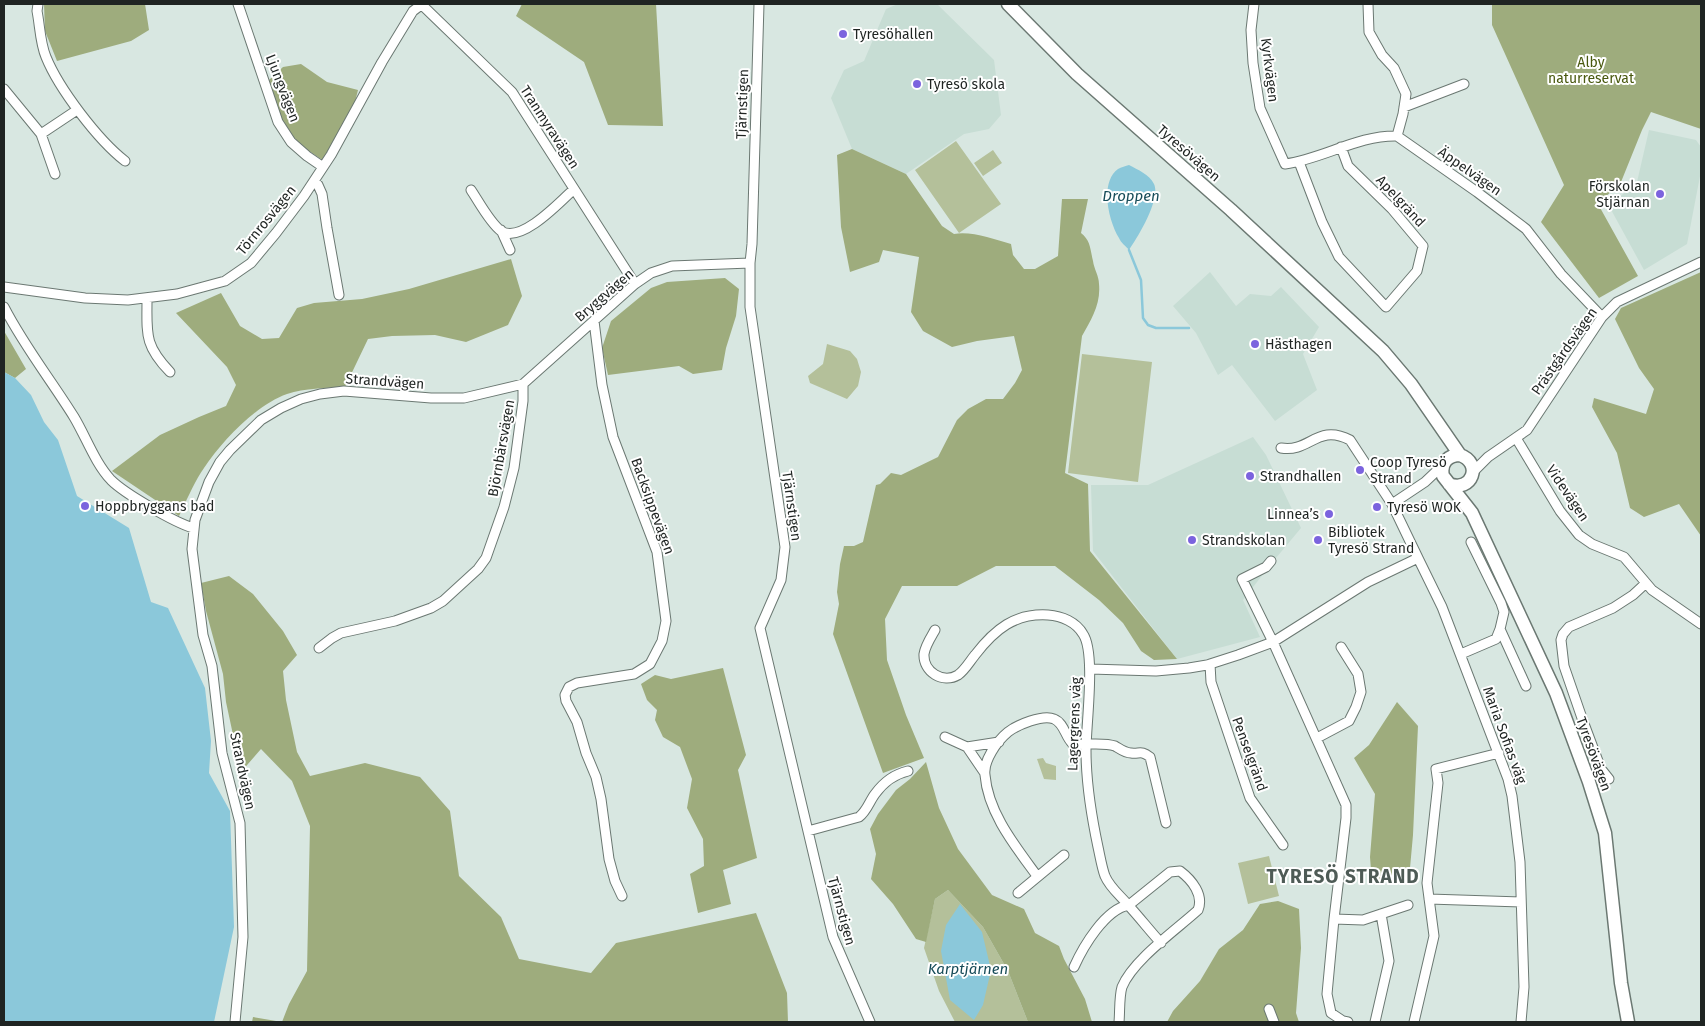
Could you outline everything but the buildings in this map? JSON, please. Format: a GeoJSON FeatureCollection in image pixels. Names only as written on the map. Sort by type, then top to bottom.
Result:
{"type":"FeatureCollection","features":[{"type":"Feature","properties":{"kind":"main road","name":"Tyresövägen"},"geometry":{"type":"LineString","coordinates":[[1008,4],[1077,74],[1231,210],[1383,351],[1411,384],[1473,468],[1470,477],[1472,513]]}},
{"type":"Feature","properties":{"kind":"main road","name":"Tyresövägen"},"geometry":{"type":"LineString","coordinates":[[1352,321],[1407,388],[1443,439],[1444,463],[1442,471],[1447,482],[1472,513],[1556,693],[1589,782],[1605,833],[1621,983],[1628,1022]]}},
{"type":"Feature","properties":{"kind":"main road"},"geometry":{"type":"LineString","coordinates":[[1444,463],[1453,455],[1465,457]]}},
{"type":"Feature","properties":{"kind":"main road"},"geometry":{"type":"LineString","coordinates":[[1447,482],[1459,486],[1470,477]]}},
{"type":"Feature","properties":{"kind":"street"},"geometry":{"type":"LineString","coordinates":[[38,4],[37,11],[45,56],[60,85],[77,110],[114,153],[125,161]]}},
{"type":"Feature","properties":{"kind":"street","name":"Ljungvägen"},"geometry":{"type":"LineString","coordinates":[[238,4],[278,122],[291,142],[323,167]]}},
{"type":"Feature","properties":{"kind":"street","name":"Törnrosvägen"},"geometry":{"type":"LineString","coordinates":[[4,287],[85,298],[147,299],[177,294],[225,281],[232,277],[251,263],[276,234],[314,181],[408,20],[421,4]]}},
{"type":"Feature","properties":{"kind":"street","name":"Tranmyravägen"},"geometry":{"type":"LineString","coordinates":[[421,4],[512,92],[636,284]]}},
{"type":"Feature","properties":{"kind":"street","name":"Tjärnstigen"},"geometry":{"type":"LineString","coordinates":[[759,4],[750,307],[785,547],[781,580],[760,628],[835,944],[870,1022]]}},
{"type":"Feature","properties":{"kind":"street","name":"Kyrkvägen"},"geometry":{"type":"LineString","coordinates":[[1254,4],[1251,30],[1253,63],[1260,108],[1285,164],[1299,162]]}},
{"type":"Feature","properties":{"kind":"street"},"geometry":{"type":"LineString","coordinates":[[1299,162],[1341,147],[1385,136],[1397,136],[1406,94],[1394,68],[1382,55],[1370,32],[1368,4]]}},
{"type":"Feature","properties":{"kind":"street"},"geometry":{"type":"LineString","coordinates":[[1404,107],[1464,84]]}},
{"type":"Feature","properties":{"kind":"street"},"geometry":{"type":"LineString","coordinates":[[4,89],[41,134],[55,174]]}},
{"type":"Feature","properties":{"kind":"street"},"geometry":{"type":"LineString","coordinates":[[41,134],[77,110]]}},
{"type":"Feature","properties":{"kind":"street","name":"Äppelvägen"},"geometry":{"type":"LineString","coordinates":[[1397,136],[1526,228],[1561,274],[1602,317]]}},
{"type":"Feature","properties":{"kind":"street","name":"Apelgränd"},"geometry":{"type":"LineString","coordinates":[[1299,162],[1322,222],[1339,257],[1386,307],[1417,271],[1422,246],[1392,209],[1348,166],[1341,147]]}},
{"type":"Feature","properties":{"kind":"street"},"geometry":{"type":"LineString","coordinates":[[314,181],[322,194],[338,295]]}},
{"type":"Feature","properties":{"kind":"street"},"geometry":{"type":"LineString","coordinates":[[471,190],[495,225],[508,234],[524,230],[574,189]]}},
{"type":"Feature","properties":{"kind":"street"},"geometry":{"type":"LineString","coordinates":[[501,230],[510,250]]}},
{"type":"Feature","properties":{"kind":"street","name":"Prästgårdsvägen"},"geometry":{"type":"LineString","coordinates":[[1470,477],[1488,457],[1527,430],[1602,317],[1617,302],[1701,262]]}},
{"type":"Feature","properties":{"kind":"street","name":"Bryggvägen"},"geometry":{"type":"LineString","coordinates":[[523,384],[651,272],[672,266],[750,263]]}},
{"type":"Feature","properties":{"kind":"street"},"geometry":{"type":"LineString","coordinates":[[147,299],[149,342],[170,372]]}},
{"type":"Feature","properties":{"kind":"street"},"geometry":{"type":"LineString","coordinates":[[4,307],[14,326],[74,417],[110,479],[123,490],[146,504],[179,523],[193,528]]}},
{"type":"Feature","properties":{"kind":"street","name":"Backsippevägen"},"geometry":{"type":"LineString","coordinates":[[594,322],[602,385],[613,437],[657,552],[666,622],[662,641],[650,664],[634,674],[577,683],[569,687],[565,695],[566,701],[577,722],[586,753],[596,777],[609,858],[615,881],[622,896]]}},
{"type":"Feature","properties":{"kind":"street","name":"Strandvägen"},"geometry":{"type":"LineString","coordinates":[[235,1022],[243,937],[240,823],[222,753],[212,666],[203,635],[194,578],[192,549],[193,528],[199,505],[209,482],[220,462],[261,420],[301,398],[344,391],[430,398],[464,398],[523,384]]}},
{"type":"Feature","properties":{"kind":"street","name":"Björnbärsvägen"},"geometry":{"type":"LineString","coordinates":[[319,648],[341,633],[395,622],[431,608],[443,601],[478,569],[486,558],[504,506],[514,468],[523,401],[523,384]]}},
{"type":"Feature","properties":{"kind":"street"},"geometry":{"type":"LineString","coordinates":[[1281,448],[1287,449],[1299,446],[1326,434],[1333,433],[1345,437],[1354,444],[1392,504],[1418,558]]}},
{"type":"Feature","properties":{"kind":"street","name":"Videvägen"},"geometry":{"type":"LineString","coordinates":[[1516,438],[1560,511],[1579,535],[1592,544],[1624,557],[1646,583],[1662,598],[1701,624]]}},
{"type":"Feature","properties":{"kind":"street","name":"Prästgårdsvägen"},"geometry":{"type":"LineString","coordinates":[[1465,457],[1488,457]]}},
{"type":"Feature","properties":{"kind":"street"},"geometry":{"type":"LineString","coordinates":[[1392,504],[1425,482],[1444,463]]}},
{"type":"Feature","properties":{"kind":"street"},"geometry":{"type":"LineString","coordinates":[[1425,482],[1447,482]]}},
{"type":"Feature","properties":{"kind":"street"},"geometry":{"type":"LineString","coordinates":[[1461,654],[1496,639],[1504,612],[1472,542]]}},
{"type":"Feature","properties":{"kind":"street","name":"Lagergrens väg"},"geometry":{"type":"LineString","coordinates":[[1129,905],[1114,890],[1105,876],[1090,812],[1087,789],[1086,745],[1090,669],[1156,671],[1210,664],[1273,642],[1368,582],[1418,558]]}},
{"type":"Feature","properties":{"kind":"street","name":"Maria Sofias väg"},"geometry":{"type":"LineString","coordinates":[[1418,558],[1442,607],[1461,654],[1512,796],[1520,862],[1524,987],[1520,1022]]}},
{"type":"Feature","properties":{"kind":"street"},"geometry":{"type":"LineString","coordinates":[[1271,561],[1266,567],[1242,579],[1273,642],[1346,805],[1327,994],[1332,1013],[1343,1021],[1348,1022]]}},
{"type":"Feature","properties":{"kind":"street"},"geometry":{"type":"LineString","coordinates":[[1610,778],[1601,769],[1580,713],[1564,666],[1561,640],[1569,627],[1613,608],[1633,595],[1646,583]]}},
{"type":"Feature","properties":{"kind":"street"},"geometry":{"type":"LineString","coordinates":[[935,630],[924,652],[924,660],[927,667],[935,675],[943,678],[952,678],[960,674],[985,642],[1004,626],[1018,619],[1041,615],[1062,618],[1078,627],[1083,633],[1089,648],[1090,669]]}},
{"type":"Feature","properties":{"kind":"street"},"geometry":{"type":"LineString","coordinates":[[1500,629],[1526,686]]}},
{"type":"Feature","properties":{"kind":"street"},"geometry":{"type":"LineString","coordinates":[[1317,738],[1349,721],[1361,692],[1358,674],[1341,647]]}},
{"type":"Feature","properties":{"kind":"street","name":"Penselgränd"},"geometry":{"type":"LineString","coordinates":[[1210,664],[1211,682],[1250,798],[1283,845]]}},
{"type":"Feature","properties":{"kind":"street"},"geometry":{"type":"LineString","coordinates":[[1038,876],[1017,848],[991,803],[984,772],[988,758],[1008,732],[1033,720],[1052,718],[1061,723],[1068,739],[1075,745],[1106,744],[1130,753],[1144,753],[1150,757],[1166,823]]}},
{"type":"Feature","properties":{"kind":"street"},"geometry":{"type":"LineString","coordinates":[[945,737],[967,747],[984,772]]}},
{"type":"Feature","properties":{"kind":"street"},"geometry":{"type":"LineString","coordinates":[[967,747],[999,742]]}},
{"type":"Feature","properties":{"kind":"street"},"geometry":{"type":"LineString","coordinates":[[1414,1022],[1434,936],[1426,883],[1438,783],[1436,768],[1498,754]]}},
{"type":"Feature","properties":{"kind":"street"},"geometry":{"type":"LineString","coordinates":[[808,831],[859,817],[882,786],[898,774],[908,771]]}},
{"type":"Feature","properties":{"kind":"street"},"geometry":{"type":"LineString","coordinates":[[1018,892],[1064,854]]}},
{"type":"Feature","properties":{"kind":"street"},"geometry":{"type":"LineString","coordinates":[[1074,967],[1089,938],[1100,924],[1122,906],[1129,905],[1170,872],[1180,870],[1189,877],[1195,886],[1200,904],[1198,910],[1139,962],[1129,974],[1122,989],[1119,1022]]}},
{"type":"Feature","properties":{"kind":"street"},"geometry":{"type":"LineString","coordinates":[[1429,899],[1521,902]]}},
{"type":"Feature","properties":{"kind":"street"},"geometry":{"type":"LineString","coordinates":[[1129,905],[1161,943]]}},
{"type":"Feature","properties":{"kind":"street"},"geometry":{"type":"LineString","coordinates":[[1334,919],[1363,920],[1408,905]]}},
{"type":"Feature","properties":{"kind":"street"},"geometry":{"type":"LineString","coordinates":[[1375,1022],[1389,961],[1381,914]]}},
{"type":"Feature","properties":{"kind":"street"},"geometry":{"type":"LineString","coordinates":[[1269,1009],[1274,1022]]}},
{"type":"Feature","properties":{"kind":"shaded area","name":"Tyresö skola"},"geometry":{"type":"Polygon","coordinates":[[[898,4],[937,4],[994,60],[1001,115],[989,129],[964,134],[906,174],[852,149],[831,98],[844,70],[864,61],[886,9],[898,4]]]}},
{"type":"Feature","properties":{"kind":"shaded area","name":"Förskolan Stjärnan"},"geometry":{"type":"Polygon","coordinates":[[[1649,130],[1696,140],[1701,147],[1701,171],[1687,244],[1644,270],[1609,206],[1637,182],[1649,130]]]}},
{"type":"Feature","properties":{"kind":"shaded area","name":"Hästhagen"},"geometry":{"type":"Polygon","coordinates":[[[1210,272],[1236,306],[1250,294],[1271,296],[1281,287],[1319,327],[1303,354],[1317,390],[1275,421],[1232,365],[1218,375],[1196,333],[1173,306],[1210,272]]]}},
{"type":"Feature","properties":{"kind":"shaded area","name":"Strandskolan"},"geometry":{"type":"Polygon","coordinates":[[[1253,437],[1266,455],[1301,528],[1243,600],[1260,637],[1177,659],[1093,551],[1091,485],[1148,485],[1253,437]]]}},
{"type":"Feature","properties":{"kind":"green space"},"geometry":{"type":"Polygon","coordinates":[[[44,4],[145,4],[149,30],[131,41],[57,61],[45,31],[44,4]]]}},
{"type":"Feature","properties":{"kind":"green space"},"geometry":{"type":"Polygon","coordinates":[[[522,4],[656,4],[663,126],[608,125],[584,62],[516,16],[522,4]]]}},
{"type":"Feature","properties":{"kind":"green space","name":"Alby naturreservat"},"geometry":{"type":"Polygon","coordinates":[[[1492,4],[1701,4],[1701,129],[1651,112],[1621,182],[1598,204],[1638,276],[1599,298],[1541,222],[1564,185],[1492,25],[1492,4]]]}},
{"type":"Feature","properties":{"kind":"green space"},"geometry":{"type":"Polygon","coordinates":[[[301,64],[327,82],[358,90],[352,114],[324,161],[297,143],[283,123],[269,80],[283,67],[301,64]]]}},
{"type":"Feature","properties":{"kind":"green space"},"geometry":{"type":"Polygon","coordinates":[[[956,141],[1001,204],[959,233],[915,170],[956,141]]]}},
{"type":"Feature","properties":{"kind":"green space"},"geometry":{"type":"Polygon","coordinates":[[[852,149],[906,174],[942,226],[954,234],[975,235],[1011,244],[1013,255],[1024,269],[1035,269],[1058,256],[1062,199],[1088,199],[1081,233],[1087,239],[1090,246],[1098,278],[1099,291],[1095,312],[1082,336],[1065,473],[1088,484],[1090,551],[1177,659],[1154,660],[1141,651],[1123,623],[1099,600],[1055,566],[996,566],[957,586],[902,586],[885,619],[887,660],[906,715],[924,758],[883,773],[833,634],[839,604],[837,592],[844,546],[854,546],[863,542],[876,485],[880,484],[891,473],[901,475],[938,457],[957,420],[968,409],[986,399],[1003,399],[1022,370],[1014,336],[977,341],[952,347],[923,331],[911,312],[919,257],[883,250],[879,262],[850,272],[841,227],[837,155],[852,149]]]}},
{"type":"Feature","properties":{"kind":"green space"},"geometry":{"type":"Polygon","coordinates":[[[993,150],[1002,163],[983,176],[974,163],[993,150]]]}},
{"type":"Feature","properties":{"kind":"green space"},"geometry":{"type":"Polygon","coordinates":[[[511,259],[522,296],[508,325],[466,342],[435,335],[392,336],[368,339],[345,387],[308,389],[287,394],[263,406],[241,425],[220,447],[204,468],[179,516],[112,471],[160,435],[226,406],[236,385],[227,367],[176,313],[221,293],[240,326],[262,339],[279,338],[297,308],[314,303],[362,299],[409,289],[511,259]]]}},
{"type":"Feature","properties":{"kind":"green space"},"geometry":{"type":"Polygon","coordinates":[[[1701,272],[1701,536],[1679,504],[1644,517],[1630,508],[1617,453],[1592,407],[1594,398],[1646,414],[1654,389],[1639,368],[1615,319],[1621,308],[1701,272]]]}},
{"type":"Feature","properties":{"kind":"green space"},"geometry":{"type":"Polygon","coordinates":[[[725,278],[739,289],[736,316],[726,348],[722,370],[693,374],[679,366],[608,375],[602,348],[611,321],[651,288],[667,282],[725,278]]]}},
{"type":"Feature","properties":{"kind":"green space"},"geometry":{"type":"Polygon","coordinates":[[[4,331],[26,369],[15,378],[4,372],[4,331]]]}},
{"type":"Feature","properties":{"kind":"green space"},"geometry":{"type":"Polygon","coordinates":[[[827,344],[850,351],[857,359],[861,372],[858,386],[847,399],[810,383],[808,376],[823,364],[827,344]]]}},
{"type":"Feature","properties":{"kind":"green space"},"geometry":{"type":"Polygon","coordinates":[[[1082,354],[1152,362],[1138,482],[1068,473],[1082,354]]]}},
{"type":"Feature","properties":{"kind":"green space"},"geometry":{"type":"Polygon","coordinates":[[[229,576],[253,594],[283,631],[297,655],[283,671],[286,700],[297,752],[310,776],[365,763],[420,777],[450,811],[459,876],[501,917],[519,959],[591,973],[616,943],[756,913],[787,993],[788,1022],[282,1022],[289,1004],[307,971],[310,826],[292,781],[261,749],[241,772],[226,702],[223,674],[206,611],[201,583],[229,576]]]}},
{"type":"Feature","properties":{"kind":"green space"},"geometry":{"type":"Polygon","coordinates":[[[723,668],[746,755],[738,770],[757,858],[723,870],[731,904],[698,913],[690,874],[704,866],[703,839],[687,808],[692,779],[680,747],[663,737],[655,720],[657,710],[647,700],[641,684],[655,675],[671,679],[723,668]]]}},
{"type":"Feature","properties":{"kind":"green space"},"geometry":{"type":"Polygon","coordinates":[[[1397,702],[1418,726],[1409,879],[1372,883],[1370,857],[1375,794],[1354,758],[1369,745],[1397,702]]]}},
{"type":"Feature","properties":{"kind":"green space"},"geometry":{"type":"Polygon","coordinates":[[[1043,758],[1046,763],[1056,766],[1056,780],[1044,779],[1037,759],[1043,758]]]}},
{"type":"Feature","properties":{"kind":"green space"},"geometry":{"type":"Polygon","coordinates":[[[926,762],[939,808],[958,849],[992,895],[1024,909],[1035,933],[1059,946],[1085,999],[1092,1022],[1028,1022],[1008,971],[983,927],[948,890],[935,899],[926,942],[916,939],[893,904],[871,879],[876,854],[870,829],[878,814],[896,790],[910,779],[926,762]]]}},
{"type":"Feature","properties":{"kind":"green space"},"geometry":{"type":"Polygon","coordinates":[[[1269,856],[1279,896],[1248,904],[1238,863],[1269,856]]]}},
{"type":"Feature","properties":{"kind":"green space"},"geometry":{"type":"Polygon","coordinates":[[[948,890],[983,927],[1008,971],[1028,1022],[955,1022],[939,991],[924,948],[935,899],[948,890]]]}},
{"type":"Feature","properties":{"kind":"green space"},"geometry":{"type":"Polygon","coordinates":[[[1278,901],[1299,909],[1301,948],[1296,1013],[1299,1022],[1167,1022],[1173,1011],[1200,981],[1219,949],[1243,930],[1260,904],[1278,901]]]}},
{"type":"Feature","properties":{"kind":"green space"},"geometry":{"type":"Polygon","coordinates":[[[253,1017],[282,1022],[252,1022],[253,1017]]]}},
{"type":"Feature","properties":{"kind":"water","name":"Droppen"},"geometry":{"type":"Polygon","coordinates":[[[1129,165],[1149,178],[1154,184],[1155,191],[1152,208],[1129,250],[1115,231],[1109,213],[1107,193],[1112,175],[1118,169],[1129,165]]]}},
{"type":"Feature","properties":{"kind":"water"},"geometry":{"type":"Polygon","coordinates":[[[4,372],[15,378],[31,395],[44,422],[58,440],[77,496],[129,528],[151,602],[168,608],[205,688],[211,741],[209,773],[230,811],[234,927],[214,1022],[4,1022],[4,372]]]}},
{"type":"Feature","properties":{"kind":"water","name":"Karptjärnen"},"geometry":{"type":"Polygon","coordinates":[[[960,904],[982,932],[991,970],[983,1005],[974,1020],[950,1000],[941,951],[946,925],[960,904]]]}},
{"type":"Feature","properties":{"kind":"waterway"},"geometry":{"type":"LineString","coordinates":[[1129,250],[1141,280],[1143,318],[1148,325],[1156,328],[1189,328]]}},
{"type":"Feature","properties":{"kind":"place","name":"Tyresöhallen"},"geometry":{"type":"Point","coordinates":[843,34]}},
{"type":"Feature","properties":{"kind":"place","name":"Tyresö skola"},"geometry":{"type":"Point","coordinates":[917,84]}},
{"type":"Feature","properties":{"kind":"place","name":"Förskolan Stjärnan"},"geometry":{"type":"Point","coordinates":[1660,194]}},
{"type":"Feature","properties":{"kind":"place","name":"Hästhagen"},"geometry":{"type":"Point","coordinates":[1255,344]}},
{"type":"Feature","properties":{"kind":"place","name":"Coop Tyresö Strand"},"geometry":{"type":"Point","coordinates":[1360,470]}},
{"type":"Feature","properties":{"kind":"place","name":"Strandhallen"},"geometry":{"type":"Point","coordinates":[1250,476]}},
{"type":"Feature","properties":{"kind":"place","name":"Hoppbryggans bad"},"geometry":{"type":"Point","coordinates":[85,506]}},
{"type":"Feature","properties":{"kind":"place","name":"Tyresö WOK"},"geometry":{"type":"Point","coordinates":[1377,507]}},
{"type":"Feature","properties":{"kind":"place","name":"Linnea’s"},"geometry":{"type":"Point","coordinates":[1329,514]}},
{"type":"Feature","properties":{"kind":"place","name":"Strandskolan"},"geometry":{"type":"Point","coordinates":[1192,540]}},
{"type":"Feature","properties":{"kind":"place","name":"Bibliotek Tyresö Strand"},"geometry":{"type":"Point","coordinates":[1318,540]}},
{"type":"Feature","properties":{"kind":"district","name":"TYRESÖ STRAND"},"geometry":{"type":"Point","coordinates":[1343,876]}}]}
